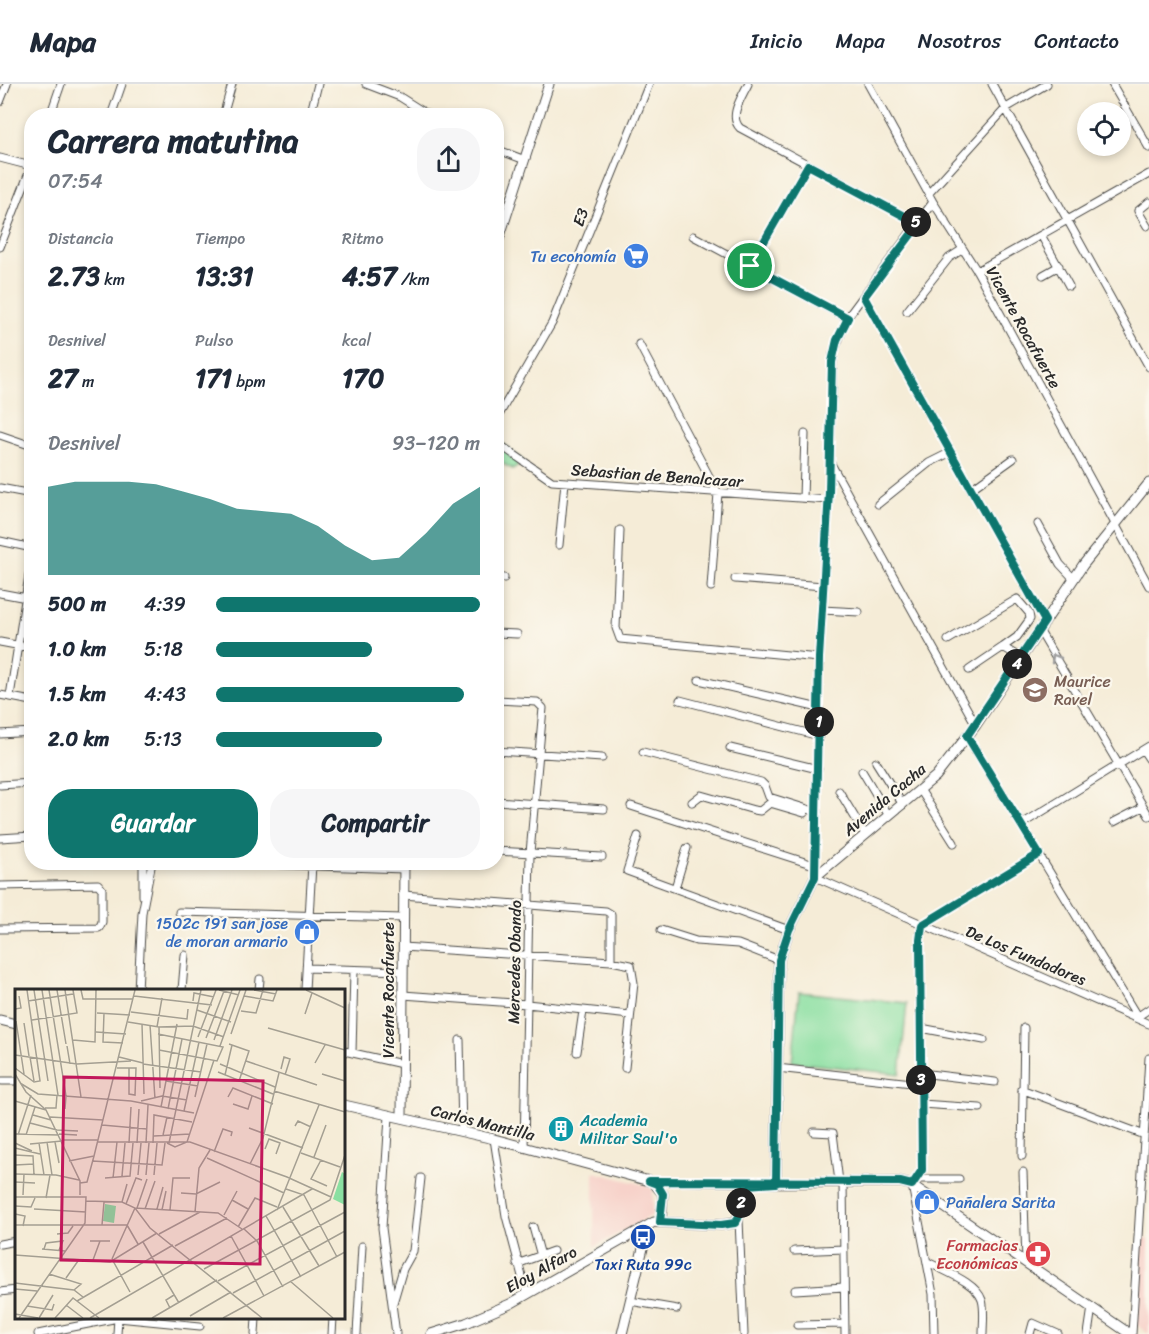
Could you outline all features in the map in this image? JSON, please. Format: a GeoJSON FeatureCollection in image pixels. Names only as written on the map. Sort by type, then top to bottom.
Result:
{"type":"FeatureCollection","features":[{"type":"Feature","properties":{"kind":"street"},"geometry":{"type":"LineString","coordinates":[[0,102],[7,84]]}},
{"type":"Feature","properties":{"kind":"street"},"geometry":{"type":"LineString","coordinates":[[53,108],[61,84]]}},
{"type":"Feature","properties":{"kind":"street"},"geometry":{"type":"LineString","coordinates":[[114,108],[122,84]]}},
{"type":"Feature","properties":{"kind":"street"},"geometry":{"type":"LineString","coordinates":[[225,108],[232,84]]}},
{"type":"Feature","properties":{"kind":"street"},"geometry":{"type":"LineString","coordinates":[[312,108],[318,84]]}},
{"type":"Feature","properties":{"kind":"street"},"geometry":{"type":"LineString","coordinates":[[366,84],[400,97],[417,108]]}},
{"type":"Feature","properties":{"kind":"street"},"geometry":{"type":"LineString","coordinates":[[504,224],[549,84]]}},
{"type":"Feature","properties":{"kind":"street","name":"E3"},"geometry":{"type":"LineString","coordinates":[[504,406],[552,323],[649,84]]}},
{"type":"Feature","properties":{"kind":"street"},"geometry":{"type":"LineString","coordinates":[[748,84],[734,115],[737,126],[919,224]]}},
{"type":"Feature","properties":{"kind":"street","name":"Vicente Rocafuerte"},"geometry":{"type":"LineString","coordinates":[[868,84],[930,192],[933,202],[976,271],[1149,586]]}},
{"type":"Feature","properties":{"kind":"street"},"geometry":{"type":"LineString","coordinates":[[992,84],[1070,220],[1149,367]]}},
{"type":"Feature","properties":{"kind":"street"},"geometry":{"type":"LineString","coordinates":[[930,192],[1006,108],[1047,84]]}},
{"type":"Feature","properties":{"kind":"street"},"geometry":{"type":"LineString","coordinates":[[1112,84],[1149,148]]}},
{"type":"Feature","properties":{"kind":"street"},"geometry":{"type":"LineString","coordinates":[[504,152],[525,160]]}},
{"type":"Feature","properties":{"kind":"street"},"geometry":{"type":"LineString","coordinates":[[0,158],[24,163]]}},
{"type":"Feature","properties":{"kind":"street"},"geometry":{"type":"LineString","coordinates":[[750,266],[808,165]]}},
{"type":"Feature","properties":{"kind":"street"},"geometry":{"type":"LineString","coordinates":[[976,271],[1149,174]]}},
{"type":"Feature","properties":{"kind":"street"},"geometry":{"type":"LineString","coordinates":[[0,247],[2,235],[24,182]]}},
{"type":"Feature","properties":{"kind":"street"},"geometry":{"type":"LineString","coordinates":[[815,877],[819,658],[829,496],[833,354],[848,318],[933,202]]}},
{"type":"Feature","properties":{"kind":"street"},"geometry":{"type":"LineString","coordinates":[[1147,226],[1138,210],[1149,202]]}},
{"type":"Feature","properties":{"kind":"street"},"geometry":{"type":"LineString","coordinates":[[1041,235],[1070,286]]}},
{"type":"Feature","properties":{"kind":"street"},"geometry":{"type":"LineString","coordinates":[[693,236],[848,318]]}},
{"type":"Feature","properties":{"kind":"street"},"geometry":{"type":"LineString","coordinates":[[907,311],[949,258],[963,249]]}},
{"type":"Feature","properties":{"kind":"street"},"geometry":{"type":"LineString","coordinates":[[1043,275],[1059,266]]}},
{"type":"Feature","properties":{"kind":"street"},"geometry":{"type":"LineString","coordinates":[[864,297],[1045,621]]}},
{"type":"Feature","properties":{"kind":"street"},"geometry":{"type":"LineString","coordinates":[[639,344],[718,493],[711,587]]}},
{"type":"Feature","properties":{"kind":"street"},"geometry":{"type":"LineString","coordinates":[[803,498],[805,434]]}},
{"type":"Feature","properties":{"kind":"street"},"geometry":{"type":"LineString","coordinates":[[0,435],[24,443]]}},
{"type":"Feature","properties":{"kind":"street","name":"Sebastian de Benalcazar"},"geometry":{"type":"LineString","coordinates":[[504,448],[552,481],[803,498],[829,496],[846,490]]}},
{"type":"Feature","properties":{"kind":"street"},"geometry":{"type":"LineString","coordinates":[[878,504],[929,463],[951,452]]}},
{"type":"Feature","properties":{"kind":"street"},"geometry":{"type":"LineString","coordinates":[[971,489],[1013,459]]}},
{"type":"Feature","properties":{"kind":"street"},"geometry":{"type":"LineString","coordinates":[[830,461],[976,724]]}},
{"type":"Feature","properties":{"kind":"street"},"geometry":{"type":"LineString","coordinates":[[559,545],[565,482]]}},
{"type":"Feature","properties":{"kind":"street","name":"Avenida Cacha"},"geometry":{"type":"LineString","coordinates":[[776,1183],[779,960],[789,930],[815,877],[865,834],[921,791],[976,724],[1074,579],[1149,483]]}},
{"type":"Feature","properties":{"kind":"street"},"geometry":{"type":"LineString","coordinates":[[0,488],[24,492]]}},
{"type":"Feature","properties":{"kind":"street"},"geometry":{"type":"LineString","coordinates":[[1038,524],[1060,564],[1074,579]]}},
{"type":"Feature","properties":{"kind":"street"},"geometry":{"type":"LineString","coordinates":[[620,530],[616,628],[620,639],[819,658]]}},
{"type":"Feature","properties":{"kind":"street"},"geometry":{"type":"LineString","coordinates":[[0,541],[24,546]]}},
{"type":"Feature","properties":{"kind":"street"},"geometry":{"type":"LineString","coordinates":[[735,579],[823,586]]}},
{"type":"Feature","properties":{"kind":"street"},"geometry":{"type":"LineString","coordinates":[[0,593],[24,598]]}},
{"type":"Feature","properties":{"kind":"street"},"geometry":{"type":"LineString","coordinates":[[948,640],[1017,599],[1029,613],[1030,619],[1017,637],[969,670]]}},
{"type":"Feature","properties":{"kind":"street"},"geometry":{"type":"LineString","coordinates":[[822,610],[859,612]]}},
{"type":"Feature","properties":{"kind":"street"},"geometry":{"type":"LineString","coordinates":[[10,696],[24,616]]}},
{"type":"Feature","properties":{"kind":"street"},"geometry":{"type":"LineString","coordinates":[[1039,630],[1149,816]]}},
{"type":"Feature","properties":{"kind":"street"},"geometry":{"type":"LineString","coordinates":[[504,633],[517,634]]}},
{"type":"Feature","properties":{"kind":"street"},"geometry":{"type":"LineString","coordinates":[[0,642],[24,647]]}},
{"type":"Feature","properties":{"kind":"street"},"geometry":{"type":"LineString","coordinates":[[1003,647],[1021,658]]}},
{"type":"Feature","properties":{"kind":"street"},"geometry":{"type":"LineString","coordinates":[[699,680],[819,708]]}},
{"type":"Feature","properties":{"kind":"street"},"geometry":{"type":"LineString","coordinates":[[0,694],[24,699]]}},
{"type":"Feature","properties":{"kind":"street","name":"Mercedes Obando"},"geometry":{"type":"LineString","coordinates":[[504,700],[537,702],[542,706],[530,853],[526,955],[524,1148]]}},
{"type":"Feature","properties":{"kind":"street"},"geometry":{"type":"LineString","coordinates":[[680,700],[819,736]]}},
{"type":"Feature","properties":{"kind":"street"},"geometry":{"type":"LineString","coordinates":[[0,734],[24,732]]}},
{"type":"Feature","properties":{"kind":"street"},"geometry":{"type":"LineString","coordinates":[[967,736],[1023,824],[1137,1017],[1149,1009]]}},
{"type":"Feature","properties":{"kind":"street"},"geometry":{"type":"LineString","coordinates":[[730,748],[818,769]]}},
{"type":"Feature","properties":{"kind":"street"},"geometry":{"type":"LineString","coordinates":[[1023,824],[1118,762],[1146,748],[1149,759]]}},
{"type":"Feature","properties":{"kind":"street"},"geometry":{"type":"LineString","coordinates":[[504,752],[602,758]]}},
{"type":"Feature","properties":{"kind":"street"},"geometry":{"type":"LineString","coordinates":[[643,752],[760,782],[765,786],[769,797],[817,814]]}},
{"type":"Feature","properties":{"kind":"street"},"geometry":{"type":"LineString","coordinates":[[876,762],[903,805]]}},
{"type":"Feature","properties":{"kind":"street"},"geometry":{"type":"LineString","coordinates":[[862,771],[889,816]]}},
{"type":"Feature","properties":{"kind":"street"},"geometry":{"type":"LineString","coordinates":[[0,785],[24,784]]}},
{"type":"Feature","properties":{"kind":"street"},"geometry":{"type":"LineString","coordinates":[[839,791],[865,834]]}},
{"type":"Feature","properties":{"kind":"street"},"geometry":{"type":"LineString","coordinates":[[921,791],[954,843]]}},
{"type":"Feature","properties":{"kind":"street"},"geometry":{"type":"LineString","coordinates":[[692,802],[701,795],[760,811],[770,803],[817,814]]}},
{"type":"Feature","properties":{"kind":"street"},"geometry":{"type":"LineString","coordinates":[[504,802],[604,809]]}},
{"type":"Feature","properties":{"kind":"street"},"geometry":{"type":"LineString","coordinates":[[631,806],[814,865]]}},
{"type":"Feature","properties":{"kind":"street"},"geometry":{"type":"LineString","coordinates":[[1114,822],[1143,807]]}},
{"type":"Feature","properties":{"kind":"street"},"geometry":{"type":"LineString","coordinates":[[0,838],[24,836]]}},
{"type":"Feature","properties":{"kind":"street"},"geometry":{"type":"LineString","coordinates":[[638,836],[627,871],[789,930]]}},
{"type":"Feature","properties":{"kind":"street"},"geometry":{"type":"LineString","coordinates":[[675,888],[687,848]]}},
{"type":"Feature","properties":{"kind":"street"},"geometry":{"type":"LineString","coordinates":[[504,851],[602,857]]}},
{"type":"Feature","properties":{"kind":"street"},"geometry":{"type":"LineString","coordinates":[[934,1334],[933,1294],[915,1182],[922,1170],[920,940],[922,925],[1039,854]]}},
{"type":"Feature","properties":{"kind":"street"},"geometry":{"type":"LineString","coordinates":[[138,989],[143,870]]}},
{"type":"Feature","properties":{"kind":"street"},"geometry":{"type":"LineString","coordinates":[[142,913],[150,870]]}},
{"type":"Feature","properties":{"kind":"street"},"geometry":{"type":"LineString","coordinates":[[305,989],[312,870]]}},
{"type":"Feature","properties":{"kind":"street","name":"Vicente Rocafuerte"},"geometry":{"type":"LineString","coordinates":[[402,1118],[404,870]]}},
{"type":"Feature","properties":{"kind":"street","name":"De Los Fundadores"},"geometry":{"type":"LineString","coordinates":[[815,877],[1149,1024]]}},
{"type":"Feature","properties":{"kind":"street"},"geometry":{"type":"LineString","coordinates":[[0,886],[100,886],[102,926],[0,929]]}},
{"type":"Feature","properties":{"kind":"street"},"geometry":{"type":"LineString","coordinates":[[403,895],[610,912],[613,921],[611,961]]}},
{"type":"Feature","properties":{"kind":"street"},"geometry":{"type":"LineString","coordinates":[[179,912],[403,918]]}},
{"type":"Feature","properties":{"kind":"street"},"geometry":{"type":"LineString","coordinates":[[661,930],[696,941],[738,944],[779,960]]}},
{"type":"Feature","properties":{"kind":"street"},"geometry":{"type":"LineString","coordinates":[[403,946],[629,964],[633,968],[625,1068]]}},
{"type":"Feature","properties":{"kind":"street"},"geometry":{"type":"LineString","coordinates":[[182,989],[185,955]]}},
{"type":"Feature","properties":{"kind":"street"},"geometry":{"type":"LineString","coordinates":[[307,968],[403,971]]}},
{"type":"Feature","properties":{"kind":"street"},"geometry":{"type":"LineString","coordinates":[[352,1053],[354,970]]}},
{"type":"Feature","properties":{"kind":"street"},"geometry":{"type":"LineString","coordinates":[[259,989],[260,979]]}},
{"type":"Feature","properties":{"kind":"street"},"geometry":{"type":"LineString","coordinates":[[403,995],[527,1004],[630,1015]]}},
{"type":"Feature","properties":{"kind":"street"},"geometry":{"type":"LineString","coordinates":[[577,1052],[583,1011]]}},
{"type":"Feature","properties":{"kind":"street"},"geometry":{"type":"LineString","coordinates":[[0,1020],[15,1024]]}},
{"type":"Feature","properties":{"kind":"street"},"geometry":{"type":"LineString","coordinates":[[921,1028],[984,1040]]}},
{"type":"Feature","properties":{"kind":"street"},"geometry":{"type":"LineString","coordinates":[[1022,1156],[1021,1089],[1024,1028]]}},
{"type":"Feature","properties":{"kind":"street"},"geometry":{"type":"LineString","coordinates":[[460,1040],[462,1132]]}},
{"type":"Feature","properties":{"kind":"street"},"geometry":{"type":"LineString","coordinates":[[345,1051],[402,1064]]}},
{"type":"Feature","properties":{"kind":"street"},"geometry":{"type":"LineString","coordinates":[[1131,1334],[1142,1134],[1149,1058]]}},
{"type":"Feature","properties":{"kind":"street"},"geometry":{"type":"LineString","coordinates":[[777,1068],[921,1084]]}},
{"type":"Feature","properties":{"kind":"street"},"geometry":{"type":"LineString","coordinates":[[921,1073],[995,1082]]}},
{"type":"Feature","properties":{"kind":"street"},"geometry":{"type":"LineString","coordinates":[[2,1081],[15,1082]]}},
{"type":"Feature","properties":{"kind":"street"},"geometry":{"type":"LineString","coordinates":[[1021,1089],[1142,1134]]}},
{"type":"Feature","properties":{"kind":"street"},"geometry":{"type":"LineString","coordinates":[[921,1104],[980,1108]]}},
{"type":"Feature","properties":{"kind":"street","name":"Carlos Mantilla"},"geometry":{"type":"LineString","coordinates":[[345,1105],[494,1139],[649,1181]]}},
{"type":"Feature","properties":{"kind":"street"},"geometry":{"type":"LineString","coordinates":[[389,1116],[382,1228],[396,1334]]}},
{"type":"Feature","properties":{"kind":"street"},"geometry":{"type":"LineString","coordinates":[[814,1132],[833,1133],[841,1182],[845,1334]]}},
{"type":"Feature","properties":{"kind":"street"},"geometry":{"type":"LineString","coordinates":[[494,1139],[517,1264],[526,1295]]}},
{"type":"Feature","properties":{"kind":"street"},"geometry":{"type":"LineString","coordinates":[[1023,1172],[1026,1261]]}},
{"type":"Feature","properties":{"kind":"street"},"geometry":{"type":"LineString","coordinates":[[392,1305],[403,1269],[413,1251],[421,1179]]}},
{"type":"Feature","properties":{"kind":"street"},"geometry":{"type":"LineString","coordinates":[[649,1181],[776,1183],[915,1182],[959,1179]]}},
{"type":"Feature","properties":{"kind":"street"},"geometry":{"type":"LineString","coordinates":[[649,1181],[657,1184],[663,1194],[660,1222],[721,1225],[739,1220]]}},
{"type":"Feature","properties":{"kind":"street"},"geometry":{"type":"LineString","coordinates":[[915,1182],[1131,1334]]}},
{"type":"Feature","properties":{"kind":"street"},"geometry":{"type":"LineString","coordinates":[[744,1334],[739,1220],[742,1191],[752,1183]]}},
{"type":"Feature","properties":{"kind":"street","name":"Eloy Alfaro"},"geometry":{"type":"LineString","coordinates":[[431,1334],[496,1311],[645,1227],[660,1222]]}},
{"type":"Feature","properties":{"kind":"street"},"geometry":{"type":"LineString","coordinates":[[533,1227],[541,1256]]}},
{"type":"Feature","properties":{"kind":"street"},"geometry":{"type":"LineString","coordinates":[[622,1334],[646,1236],[645,1227]]}},
{"type":"Feature","properties":{"kind":"street"},"geometry":{"type":"LineString","coordinates":[[0,1244],[15,1241]]}},
{"type":"Feature","properties":{"kind":"street"},"geometry":{"type":"LineString","coordinates":[[357,1334],[362,1246]]}},
{"type":"Feature","properties":{"kind":"street"},"geometry":{"type":"LineString","coordinates":[[794,1251],[844,1249]]}},
{"type":"Feature","properties":{"kind":"street"},"geometry":{"type":"LineString","coordinates":[[517,1264],[554,1251]]}},
{"type":"Feature","properties":{"kind":"street"},"geometry":{"type":"LineString","coordinates":[[928,1262],[970,1287],[979,1295],[983,1307],[983,1334]]}},
{"type":"Feature","properties":{"kind":"street"},"geometry":{"type":"LineString","coordinates":[[795,1290],[844,1287]]}},
{"type":"Feature","properties":{"kind":"street"},"geometry":{"type":"LineString","coordinates":[[0,1292],[15,1290]]}},
{"type":"Feature","properties":{"kind":"street"},"geometry":{"type":"LineString","coordinates":[[630,1300],[677,1309]]}},
{"type":"Feature","properties":{"kind":"street"},"geometry":{"type":"LineString","coordinates":[[1088,1334],[1092,1307]]}},
{"type":"Feature","properties":{"kind":"street"},"geometry":{"type":"LineString","coordinates":[[38,1334],[113,1319]]}},
{"type":"Feature","properties":{"kind":"street"},"geometry":{"type":"LineString","coordinates":[[117,1334],[118,1319]]}},
{"type":"Feature","properties":{"kind":"street"},"geometry":{"type":"LineString","coordinates":[[128,1319],[200,1326]]}},
{"type":"Feature","properties":{"kind":"street"},"geometry":{"type":"LineString","coordinates":[[255,1334],[256,1319]]}},
{"type":"Feature","properties":{"kind":"street"},"geometry":{"type":"LineString","coordinates":[[332,1334],[333,1319]]}},
{"type":"Feature","properties":{"kind":"street"},"geometry":{"type":"LineString","coordinates":[[797,1325],[844,1324]]}},
{"type":"Feature","properties":{"kind":"street"},"geometry":{"type":"LineString","coordinates":[[1030,1334],[1030,1325],[1037,1324],[1058,1334]]}},
{"type":"Feature","properties":{"kind":"shaded area"},"geometry":{"type":"Polygon","coordinates":[[[594,1172],[653,1187],[653,1215],[594,1247],[594,1172]]]}},
{"type":"Feature","properties":{"kind":"shaded area"},"geometry":{"type":"Polygon","coordinates":[[[1141,1235],[1149,1240],[1149,1334],[1135,1324],[1141,1235]]]}},
{"type":"Feature","properties":{"kind":"green space"},"geometry":{"type":"Polygon","coordinates":[[[504,445],[523,461],[513,469],[504,464],[504,445]]]}},
{"type":"Feature","properties":{"kind":"green space"},"geometry":{"type":"Polygon","coordinates":[[[799,992],[907,1003],[900,1074],[792,1062],[799,992]]]}},
{"type":"Feature","properties":{"kind":"place","name":"Tu economía"},"geometry":{"type":"Point","coordinates":[636,256]}},
{"type":"Feature","properties":{"kind":"place","name":"Maurice Ravel"},"geometry":{"type":"Point","coordinates":[1035,690]}},
{"type":"Feature","properties":{"kind":"place","name":"1502c 191 san jose de moran armario"},"geometry":{"type":"Point","coordinates":[307,932]}},
{"type":"Feature","properties":{"kind":"place","name":"Academia Militar Saul'o"},"geometry":{"type":"Point","coordinates":[561,1129]}},
{"type":"Feature","properties":{"kind":"place","name":"Pañalera Sarita"},"geometry":{"type":"Point","coordinates":[927,1202]}},
{"type":"Feature","properties":{"kind":"place","name":"Taxi Ruta 99c"},"geometry":{"type":"Point","coordinates":[643,1237]}},
{"type":"Feature","properties":{"kind":"place","name":"Farmacias Económicas"},"geometry":{"type":"Point","coordinates":[1038,1254]}},
{"type":"Feature","properties":{"kind":"route"},"geometry":{"type":"LineString","coordinates":[[750,266],[808,165],[919,224],[864,297],[1045,621],[967,736],[1023,824],[1039,854],[922,925],[920,940],[922,1170],[912,1185],[904,1182],[776,1183],[649,1181],[657,1184],[663,1194],[660,1222],[702,1225],[735,1223],[739,1220],[742,1191],[747,1185],[776,1183],[779,960],[789,930],[815,877],[819,658],[829,492],[832,362],[837,340],[848,318],[750,266]]}}]}
